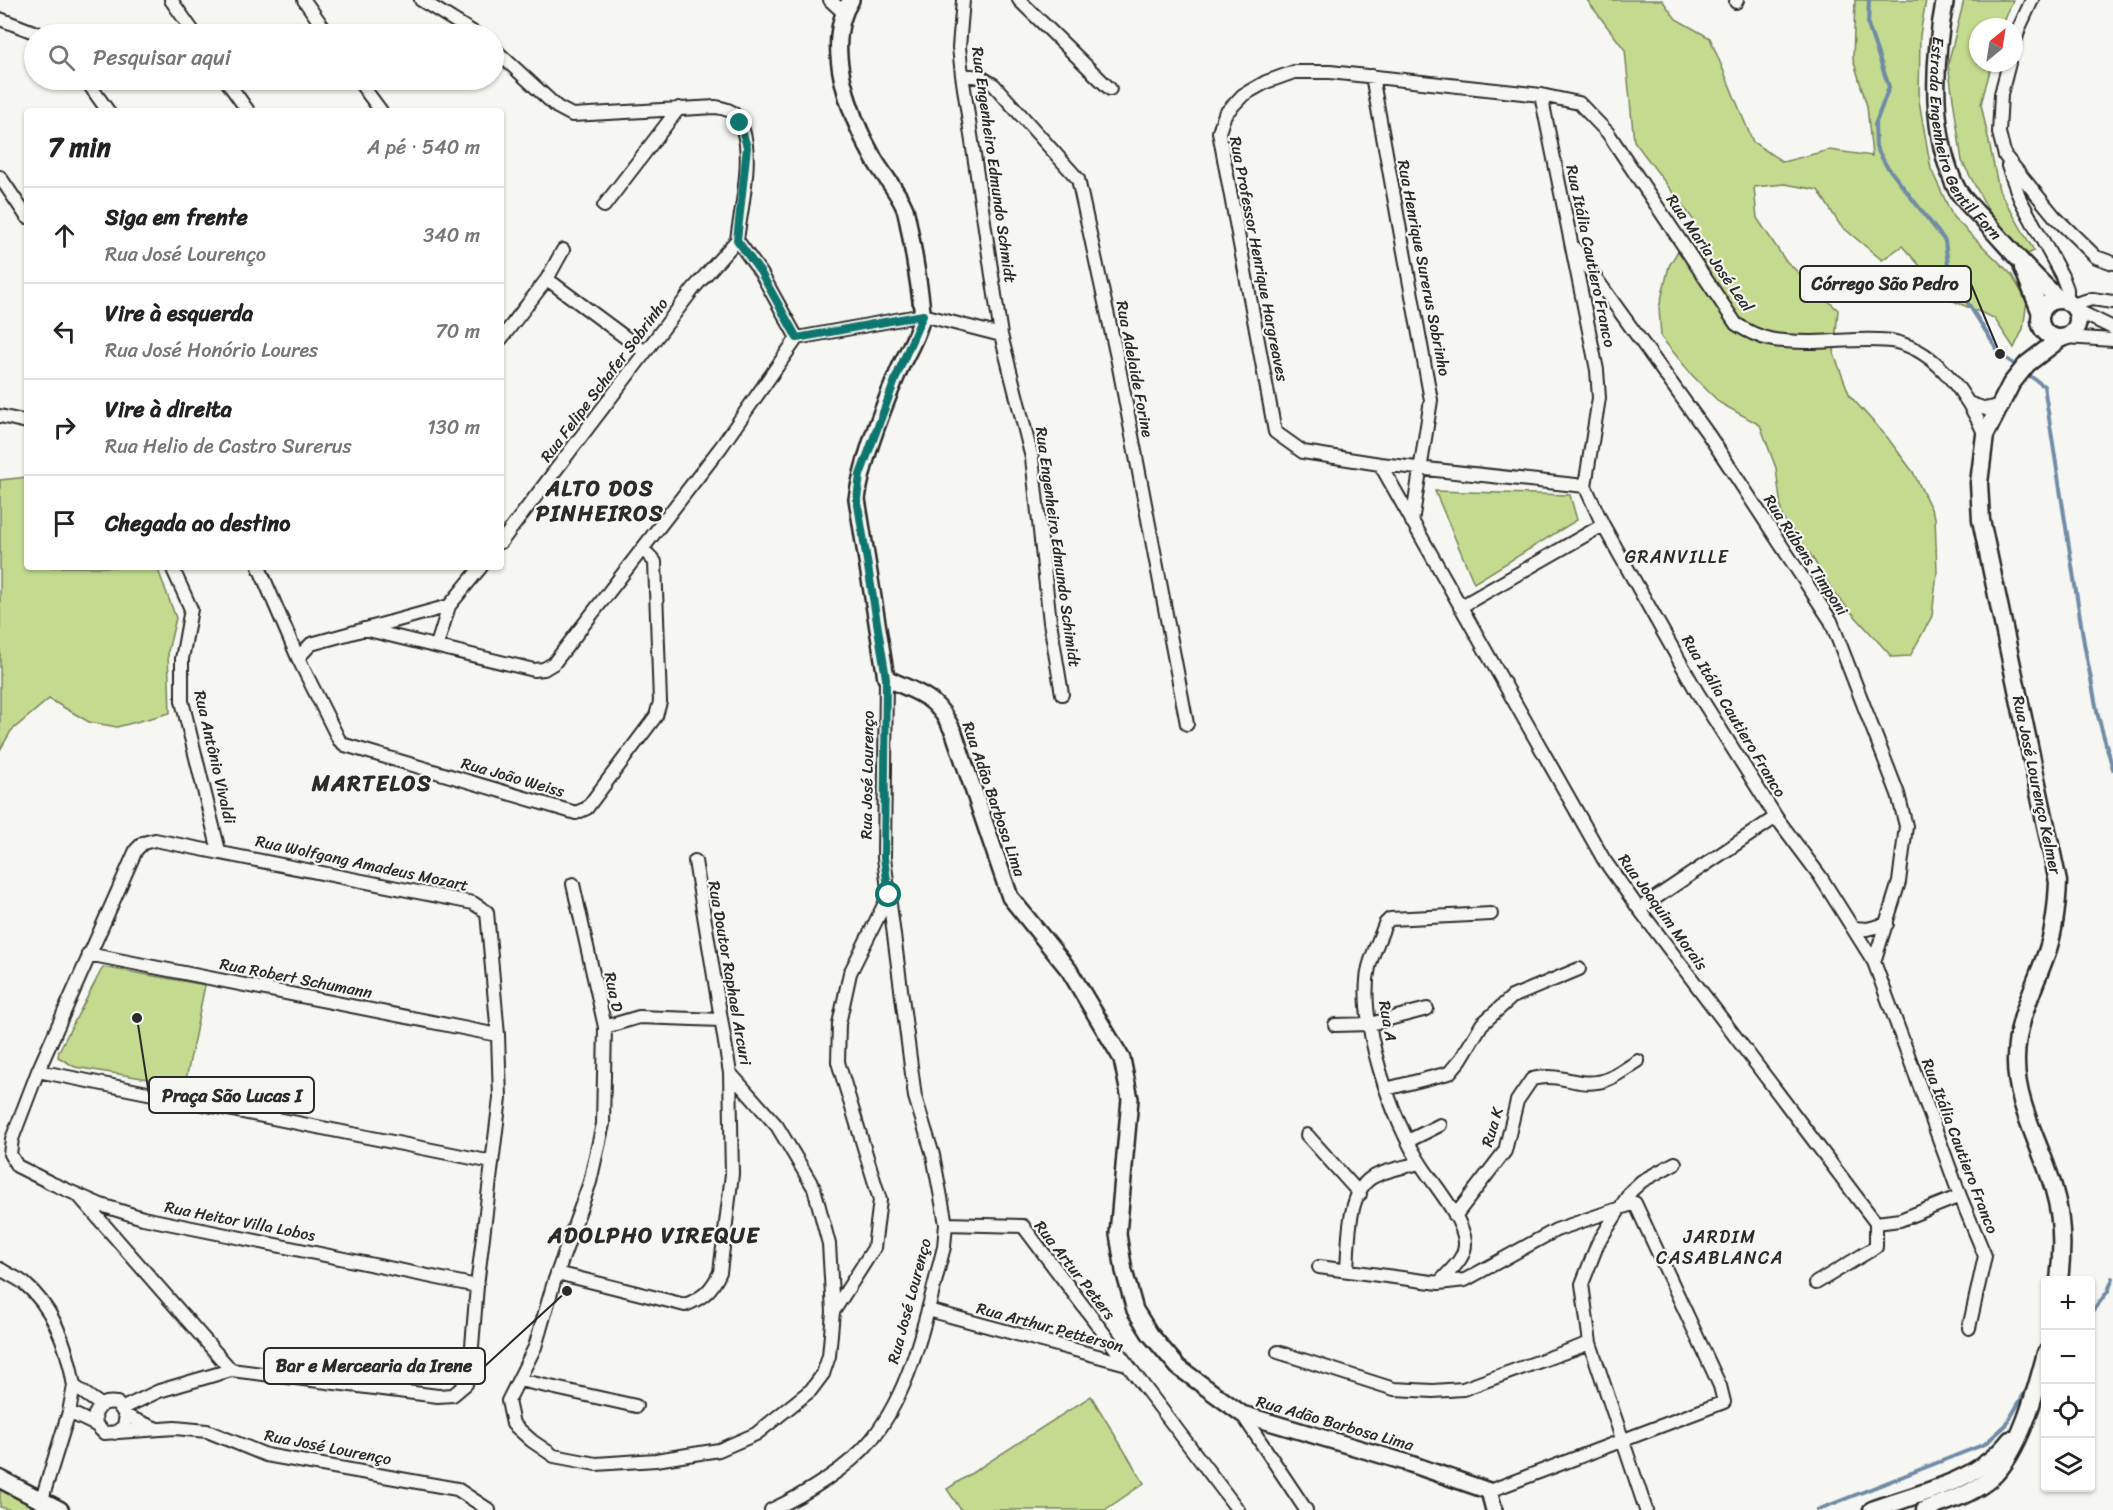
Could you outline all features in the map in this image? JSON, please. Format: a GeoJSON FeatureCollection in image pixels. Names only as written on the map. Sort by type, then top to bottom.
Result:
{"type":"FeatureCollection","features":[{"type":"Feature","properties":{"kind":"main road","name":"Estrada Engenheiro Gentil Forn"},"geometry":{"type":"LineString","coordinates":[[1945,0],[1935,71],[1936,102],[1946,160],[1953,183],[1967,204],[2022,265],[2069,304]]}},
{"type":"Feature","properties":{"kind":"main road","name":"Estrada Engenheiro Gentil Forn"},"geometry":{"type":"LineString","coordinates":[[2022,265],[2041,319]]}},
{"type":"Feature","properties":{"kind":"main road"},"geometry":{"type":"LineString","coordinates":[[2048,303],[2069,304],[2078,316],[2075,329],[2063,337],[2049,335],[2041,319],[2048,303]]}},
{"type":"Feature","properties":{"kind":"main road","name":"Rua José Lourenço Kelmer"},"geometry":{"type":"LineString","coordinates":[[2027,364],[2041,319]]}},
{"type":"Feature","properties":{"kind":"main road","name":"Rua José Lourenço Kelmer"},"geometry":{"type":"LineString","coordinates":[[2060,1276],[2063,1242],[2054,1190],[2023,1105],[2016,1059],[2021,1026],[2049,947],[2057,912],[2058,882],[1981,520],[1979,483],[1985,435],[2011,384],[2027,364],[2063,337]]}},
{"type":"Feature","properties":{"kind":"main road"},"geometry":{"type":"LineString","coordinates":[[1925,1510],[1970,1492],[1990,1479],[2007,1462],[2016,1447],[2021,1425],[2041,1367]]}},
{"type":"Feature","properties":{"kind":"main road"},"geometry":{"type":"LineString","coordinates":[[1872,1510],[1978,1471],[1996,1456],[2021,1425]]}},
{"type":"Feature","properties":{"kind":"main road"},"geometry":{"type":"LineString","coordinates":[[0,1479],[60,1510]]}},
{"type":"Feature","properties":{"kind":"street"},"geometry":{"type":"LineString","coordinates":[[171,0],[188,24]]}},
{"type":"Feature","properties":{"kind":"street"},"geometry":{"type":"LineString","coordinates":[[304,0],[321,24]]}},
{"type":"Feature","properties":{"kind":"street"},"geometry":{"type":"LineString","coordinates":[[421,0],[460,24]]}},
{"type":"Feature","properties":{"kind":"street"},"geometry":{"type":"LineString","coordinates":[[830,0],[847,6],[840,68],[847,99],[859,131],[905,208],[923,315]]}},
{"type":"Feature","properties":{"kind":"street","name":"Rua Engenheiro Edmundo Schmidt"},"geometry":{"type":"LineString","coordinates":[[963,0],[959,47],[962,75],[1001,335]]}},
{"type":"Feature","properties":{"kind":"street"},"geometry":{"type":"LineString","coordinates":[[1019,0],[1110,89]]}},
{"type":"Feature","properties":{"kind":"street"},"geometry":{"type":"LineString","coordinates":[[2023,19],[2032,0]]}},
{"type":"Feature","properties":{"kind":"street"},"geometry":{"type":"LineString","coordinates":[[0,18],[24,28]]}},
{"type":"Feature","properties":{"kind":"street"},"geometry":{"type":"LineString","coordinates":[[504,58],[557,106],[572,115],[716,106],[731,111],[740,123],[747,147],[737,240],[761,273],[797,338]]}},
{"type":"Feature","properties":{"kind":"street","name":"Rua Professor Henrique Hargreaves"},"geometry":{"type":"LineString","coordinates":[[1586,486],[1422,466],[1380,464],[1303,452],[1275,432],[1218,132],[1225,114],[1243,95],[1266,82],[1294,72],[1330,72],[1541,94],[1579,103],[1608,133]]}},
{"type":"Feature","properties":{"kind":"street"},"geometry":{"type":"LineString","coordinates":[[2007,72],[2001,94],[1999,133],[2020,199],[2062,276],[2069,304],[2092,299],[2113,302]]}},
{"type":"Feature","properties":{"kind":"street","name":"Rua Adelaide Forine"},"geometry":{"type":"LineString","coordinates":[[962,75],[981,77],[994,85],[1078,179],[1118,362],[1187,724]]}},
{"type":"Feature","properties":{"kind":"street","name":"Rua Henrique Surerus Sobrinho"},"geometry":{"type":"LineString","coordinates":[[1372,76],[1431,400],[1422,466]]}},
{"type":"Feature","properties":{"kind":"street"},"geometry":{"type":"LineString","coordinates":[[93,90],[106,108]]}},
{"type":"Feature","properties":{"kind":"street"},"geometry":{"type":"LineString","coordinates":[[233,90],[246,108]]}},
{"type":"Feature","properties":{"kind":"street"},"geometry":{"type":"LineString","coordinates":[[365,90],[379,108]]}},
{"type":"Feature","properties":{"kind":"street","name":"Rua Itália Cautiero Franco"},"geometry":{"type":"LineString","coordinates":[[1541,94],[1597,370],[1599,398],[1586,486],[1603,525],[1697,692],[1776,817],[1854,927],[1874,962],[1960,1196],[1985,1256],[1970,1328]]}},
{"type":"Feature","properties":{"kind":"street"},"geometry":{"type":"LineString","coordinates":[[604,206],[679,108]]}},
{"type":"Feature","properties":{"kind":"street","name":"Rua Maria José Leal"},"geometry":{"type":"LineString","coordinates":[[1608,133],[1736,324],[1756,337],[1781,342],[1895,342],[1914,349],[1936,363],[1971,404],[1985,435]]}},
{"type":"Feature","properties":{"kind":"street"},"geometry":{"type":"LineString","coordinates":[[2005,156],[2055,217],[2096,257],[2113,263]]}},
{"type":"Feature","properties":{"kind":"street"},"geometry":{"type":"LineString","coordinates":[[0,177],[24,213]]}},
{"type":"Feature","properties":{"kind":"street","name":"Rua Felipe Schafer Sobrinho"},"geometry":{"type":"LineString","coordinates":[[504,538],[694,288],[737,240]]}},
{"type":"Feature","properties":{"kind":"street","name":"Rua Rúbens Timponi"},"geometry":{"type":"LineString","coordinates":[[1571,244],[1708,434],[1831,621],[1898,794],[1906,826],[1899,882],[1874,962]]}},
{"type":"Feature","properties":{"kind":"street"},"geometry":{"type":"LineString","coordinates":[[504,335],[547,279],[563,250]]}},
{"type":"Feature","properties":{"kind":"street"},"geometry":{"type":"LineString","coordinates":[[547,279],[645,352]]}},
{"type":"Feature","properties":{"kind":"street","name":"Estrada Engenheiro Gentil Forn"},"geometry":{"type":"LineString","coordinates":[[2069,304],[2113,328]]}},
{"type":"Feature","properties":{"kind":"street"},"geometry":{"type":"LineString","coordinates":[[364,629],[437,645],[494,662],[534,670],[544,669],[554,663],[644,550],[722,447],[797,338],[923,315],[1001,335]]}},
{"type":"Feature","properties":{"kind":"street","name":"Rua José Lourenço"},"geometry":{"type":"LineString","coordinates":[[771,1510],[798,1497],[851,1459],[872,1440],[905,1382],[945,1246],[946,1224],[933,1155],[915,1096],[884,858],[886,678],[857,499],[860,475],[897,375],[923,315]]}},
{"type":"Feature","properties":{"kind":"street","name":"Rua Engenheiro Edmundo Schimidt"},"geometry":{"type":"LineString","coordinates":[[1001,335],[1032,458],[1050,622],[1062,694]]}},
{"type":"Feature","properties":{"kind":"street"},"geometry":{"type":"LineString","coordinates":[[2063,337],[2113,340]]}},
{"type":"Feature","properties":{"kind":"street"},"geometry":{"type":"LineString","coordinates":[[1971,404],[1986,408],[2000,405]]}},
{"type":"Feature","properties":{"kind":"street"},"geometry":{"type":"LineString","coordinates":[[0,416],[24,421]]}},
{"type":"Feature","properties":{"kind":"street","name":"Rua Joaquim Morais"},"geometry":{"type":"LineString","coordinates":[[1380,464],[1604,860],[1638,909],[1876,1223]]}},
{"type":"Feature","properties":{"kind":"street"},"geometry":{"type":"LineString","coordinates":[[1412,522],[1422,466]]}},
{"type":"Feature","properties":{"kind":"street"},"geometry":{"type":"LineString","coordinates":[[1460,607],[1603,525]]}},
{"type":"Feature","properties":{"kind":"street","name":"Rua João Weiss"},"geometry":{"type":"LineString","coordinates":[[260,570],[334,734],[345,745],[576,813],[581,812],[656,716],[660,702],[655,562],[644,550]]}},
{"type":"Feature","properties":{"kind":"street","name":"Rua Antônio Vivaldi"},"geometry":{"type":"LineString","coordinates":[[173,570],[191,609],[182,659],[182,701],[219,850]]}},
{"type":"Feature","properties":{"kind":"street"},"geometry":{"type":"LineString","coordinates":[[437,645],[449,606],[479,570]]}},
{"type":"Feature","properties":{"kind":"street"},"geometry":{"type":"LineString","coordinates":[[298,658],[311,644],[405,620],[449,606]]}},
{"type":"Feature","properties":{"kind":"street"},"geometry":{"type":"LineString","coordinates":[[401,637],[405,620]]}},
{"type":"Feature","properties":{"kind":"street","name":"Rua Adão Barbosa Lima"},"geometry":{"type":"LineString","coordinates":[[886,678],[927,697],[943,710],[954,733],[1010,897],[1069,970],[1122,1059],[1130,1099],[1118,1234],[1124,1271],[1135,1310],[1150,1334],[1178,1367],[1242,1414],[1405,1462],[1489,1491]]}},
{"type":"Feature","properties":{"kind":"street"},"geometry":{"type":"LineString","coordinates":[[1638,909],[1776,817]]}},
{"type":"Feature","properties":{"kind":"street","name":"Rua Wolfgang Amadeus Mozart"},"geometry":{"type":"LineString","coordinates":[[10,1154],[12,1138],[38,1071],[88,954],[136,850],[143,843],[155,840],[219,850],[482,907],[487,912],[498,1035],[500,1098],[477,1286],[470,1370],[466,1384],[453,1395],[438,1396],[231,1370],[159,1391],[125,1412]]}},
{"type":"Feature","properties":{"kind":"street","name":"Rua Doutor Raphael Arcuri"},"geometry":{"type":"LineString","coordinates":[[605,1027],[603,1124],[590,1182],[557,1273],[535,1347],[508,1401],[513,1424],[532,1442],[554,1456],[597,1464],[656,1460],[719,1450],[756,1434],[811,1390],[823,1374],[829,1356],[833,1312],[829,1244],[814,1188],[777,1126],[730,1073],[694,861]]}},
{"type":"Feature","properties":{"kind":"street","name":"Rua D"},"geometry":{"type":"LineString","coordinates":[[573,884],[605,1027],[639,1017],[721,1020]]}},
{"type":"Feature","properties":{"kind":"street"},"geometry":{"type":"LineString","coordinates":[[833,1312],[874,1248],[880,1200],[838,1062],[839,1034],[850,973],[889,895]]}},
{"type":"Feature","properties":{"kind":"street","name":"Rua A"},"geometry":{"type":"LineString","coordinates":[[1455,1216],[1408,1141],[1386,1089],[1367,1004],[1369,968],[1385,924],[1390,919],[1491,914]]}},
{"type":"Feature","properties":{"kind":"street"},"geometry":{"type":"LineString","coordinates":[[1854,927],[1867,929],[1887,924]]}},
{"type":"Feature","properties":{"kind":"street","name":"Rua Robert Schumann"},"geometry":{"type":"LineString","coordinates":[[88,954],[498,1035]]}},
{"type":"Feature","properties":{"kind":"street"},"geometry":{"type":"LineString","coordinates":[[1386,1089],[1449,1073],[1461,1059],[1482,1024],[1512,997],[1579,969]]}},
{"type":"Feature","properties":{"kind":"street"},"geometry":{"type":"LineString","coordinates":[[1335,1025],[1370,1024],[1427,1009]]}},
{"type":"Feature","properties":{"kind":"street","name":"Rua K"},"geometry":{"type":"LineString","coordinates":[[1455,1216],[1505,1151],[1517,1101],[1532,1079],[1549,1075],[1594,1083],[1609,1079],[1638,1061]]}},
{"type":"Feature","properties":{"kind":"street"},"geometry":{"type":"LineString","coordinates":[[38,1071],[492,1162]]}},
{"type":"Feature","properties":{"kind":"street"},"geometry":{"type":"LineString","coordinates":[[557,1273],[685,1305],[702,1298],[714,1286],[720,1272],[732,1174],[730,1073]]}},
{"type":"Feature","properties":{"kind":"street"},"geometry":{"type":"LineString","coordinates":[[1408,1141],[1440,1125]]}},
{"type":"Feature","properties":{"kind":"street"},"geometry":{"type":"LineString","coordinates":[[1307,1135],[1360,1194]]}},
{"type":"Feature","properties":{"kind":"street","name":"Rua Heitor Villa Lobos"},"geometry":{"type":"LineString","coordinates":[[10,1154],[17,1166],[80,1196],[143,1218],[477,1286]]}},
{"type":"Feature","properties":{"kind":"street"},"geometry":{"type":"LineString","coordinates":[[1347,1269],[1352,1207],[1369,1180],[1381,1173],[1420,1163]]}},
{"type":"Feature","properties":{"kind":"street"},"geometry":{"type":"LineString","coordinates":[[1646,1510],[1624,1438],[1590,1343],[1581,1284],[1598,1243],[1631,1191],[1642,1181],[1675,1163]]}},
{"type":"Feature","properties":{"kind":"street"},"geometry":{"type":"LineString","coordinates":[[80,1196],[231,1370]]}},
{"type":"Feature","properties":{"kind":"street"},"geometry":{"type":"LineString","coordinates":[[1816,1283],[1875,1247],[1876,1223],[1900,1220],[1960,1196]]}},
{"type":"Feature","properties":{"kind":"street"},"geometry":{"type":"LineString","coordinates":[[1319,1267],[1439,1283],[1465,1280],[1556,1230],[1635,1203],[1720,1386],[1724,1402],[1489,1491],[1494,1510]]}},
{"type":"Feature","properties":{"kind":"street"},"geometry":{"type":"LineString","coordinates":[[1439,1283],[1462,1256],[1465,1241],[1455,1216]]}},
{"type":"Feature","properties":{"kind":"street","name":"Rua Artur Peters"},"geometry":{"type":"LineString","coordinates":[[946,1224],[1023,1226],[1126,1364]]}},
{"type":"Feature","properties":{"kind":"street"},"geometry":{"type":"LineString","coordinates":[[0,1269],[24,1284],[48,1311],[69,1351],[74,1386],[69,1412],[41,1502]]}},
{"type":"Feature","properties":{"kind":"street","name":"Rua Arthur Petterson"},"geometry":{"type":"LineString","coordinates":[[928,1310],[1126,1364],[1238,1510]]}},
{"type":"Feature","properties":{"kind":"street"},"geometry":{"type":"LineString","coordinates":[[1278,1352],[1395,1389],[1433,1391],[1463,1389],[1590,1343]]}},
{"type":"Feature","properties":{"kind":"street"},"geometry":{"type":"LineString","coordinates":[[519,1380],[636,1406]]}},
{"type":"Feature","properties":{"kind":"street"},"geometry":{"type":"LineString","coordinates":[[69,1412],[96,1425],[104,1433],[116,1433],[124,1426],[125,1412],[117,1403],[101,1404],[74,1386]]}},
{"type":"Feature","properties":{"kind":"street"},"geometry":{"type":"LineString","coordinates":[[96,1425],[95,1414],[101,1404]]}},
{"type":"Feature","properties":{"kind":"street","name":"Rua José Lourenço"},"geometry":{"type":"LineString","coordinates":[[125,1412],[158,1430]]}},
{"type":"Feature","properties":{"kind":"street"},"geometry":{"type":"LineString","coordinates":[[1242,1414],[1306,1510]]}},
{"type":"Feature","properties":{"kind":"street","name":"Rua José Lourenço"},"geometry":{"type":"LineString","coordinates":[[116,1433],[175,1428],[207,1431],[266,1455],[457,1489],[489,1510]]}},
{"type":"Feature","properties":{"kind":"green space"},"geometry":{"type":"Polygon","coordinates":[[[1587,0],[1662,0],[1676,19],[1710,38],[1753,142],[1783,162],[1829,150],[1872,156],[1867,106],[1853,59],[1855,0],[1926,0],[1920,35],[1919,101],[1931,169],[1953,217],[2011,274],[2027,301],[2023,329],[2014,348],[1994,318],[1951,300],[1902,246],[1882,260],[1840,225],[1818,190],[1785,184],[1754,187],[1757,218],[1785,260],[1838,310],[1834,354],[1850,396],[1887,437],[1913,472],[1935,517],[1937,572],[1932,616],[1910,656],[1892,657],[1834,593],[1810,554],[1782,517],[1776,468],[1760,425],[1720,403],[1692,375],[1661,337],[1659,308],[1669,266],[1695,222],[1634,141],[1625,50],[1587,0]]]}},
{"type":"Feature","properties":{"kind":"green space"},"geometry":{"type":"Polygon","coordinates":[[[1964,0],[2013,0],[2006,18],[1969,18],[1969,72],[1990,72],[1981,104],[1999,190],[2034,251],[2024,256],[1993,219],[1962,161],[1948,64],[1964,0]]]}},
{"type":"Feature","properties":{"kind":"green space"},"geometry":{"type":"Polygon","coordinates":[[[24,477],[24,570],[158,570],[176,618],[168,651],[170,713],[117,727],[89,722],[49,699],[11,731],[0,750],[0,480],[24,477]]]}},
{"type":"Feature","properties":{"kind":"green space"},"geometry":{"type":"Polygon","coordinates":[[[1435,491],[1570,495],[1577,520],[1474,583],[1435,491]]]}},
{"type":"Feature","properties":{"kind":"green space"},"geometry":{"type":"Polygon","coordinates":[[[103,967],[205,985],[185,1085],[75,1067],[58,1057],[103,967]]]}},
{"type":"Feature","properties":{"kind":"green space"},"geometry":{"type":"Polygon","coordinates":[[[1091,1396],[1144,1483],[1105,1510],[961,1510],[947,1489],[1091,1396]]]}},
{"type":"Feature","properties":{"kind":"green space"},"geometry":{"type":"Polygon","coordinates":[[[0,1487],[41,1510],[11,1510],[0,1507],[0,1487]]]}},
{"type":"Feature","properties":{"kind":"waterway"},"geometry":{"type":"LineString","coordinates":[[1869,0],[1868,25],[1889,87],[1875,125],[1876,147],[1886,165],[1945,241],[1949,273],[2000,354],[2018,367]]}},
{"type":"Feature","properties":{"kind":"waterway"},"geometry":{"type":"LineString","coordinates":[[2026,373],[2044,386],[2084,643],[2098,716],[2113,769]]}},
{"type":"Feature","properties":{"kind":"waterway"},"geometry":{"type":"LineString","coordinates":[[2095,1308],[2108,1291],[2113,1278]]}},
{"type":"Feature","properties":{"kind":"waterway"},"geometry":{"type":"LineString","coordinates":[[1817,1510],[1985,1444],[2006,1425],[2031,1382]]}},
{"type":"Feature","properties":{"kind":"place","name":"Córrego São Pedro"},"geometry":{"type":"Point","coordinates":[2000,354]}},
{"type":"Feature","properties":{"kind":"place","name":"Praça São Lucas I"},"geometry":{"type":"Point","coordinates":[137,1018]}},
{"type":"Feature","properties":{"kind":"place","name":"Bar e Mercearia da Irene"},"geometry":{"type":"Point","coordinates":[567,1291]}},
{"type":"Feature","properties":{"kind":"district","name":"ALTO DOS PINHEIROS"},"geometry":{"type":"Point","coordinates":[600,500]}},
{"type":"Feature","properties":{"kind":"district","name":"GRANVILLE"},"geometry":{"type":"Point","coordinates":[1677,557]}},
{"type":"Feature","properties":{"kind":"district","name":"MARTELOS"},"geometry":{"type":"Point","coordinates":[372,783]}},
{"type":"Feature","properties":{"kind":"district","name":"ADOLPHO VIREQUE"},"geometry":{"type":"Point","coordinates":[654,1235]}},
{"type":"Feature","properties":{"kind":"district","name":"JARDIM CASABLANCA"},"geometry":{"type":"Point","coordinates":[1720,1247]}},
{"type":"Feature","properties":{"kind":"route"},"geometry":{"type":"LineString","coordinates":[[740,123],[747,147],[737,240],[761,273],[797,338],[923,315],[897,375],[860,475],[857,499],[886,678],[884,858],[889,895]]}}]}
